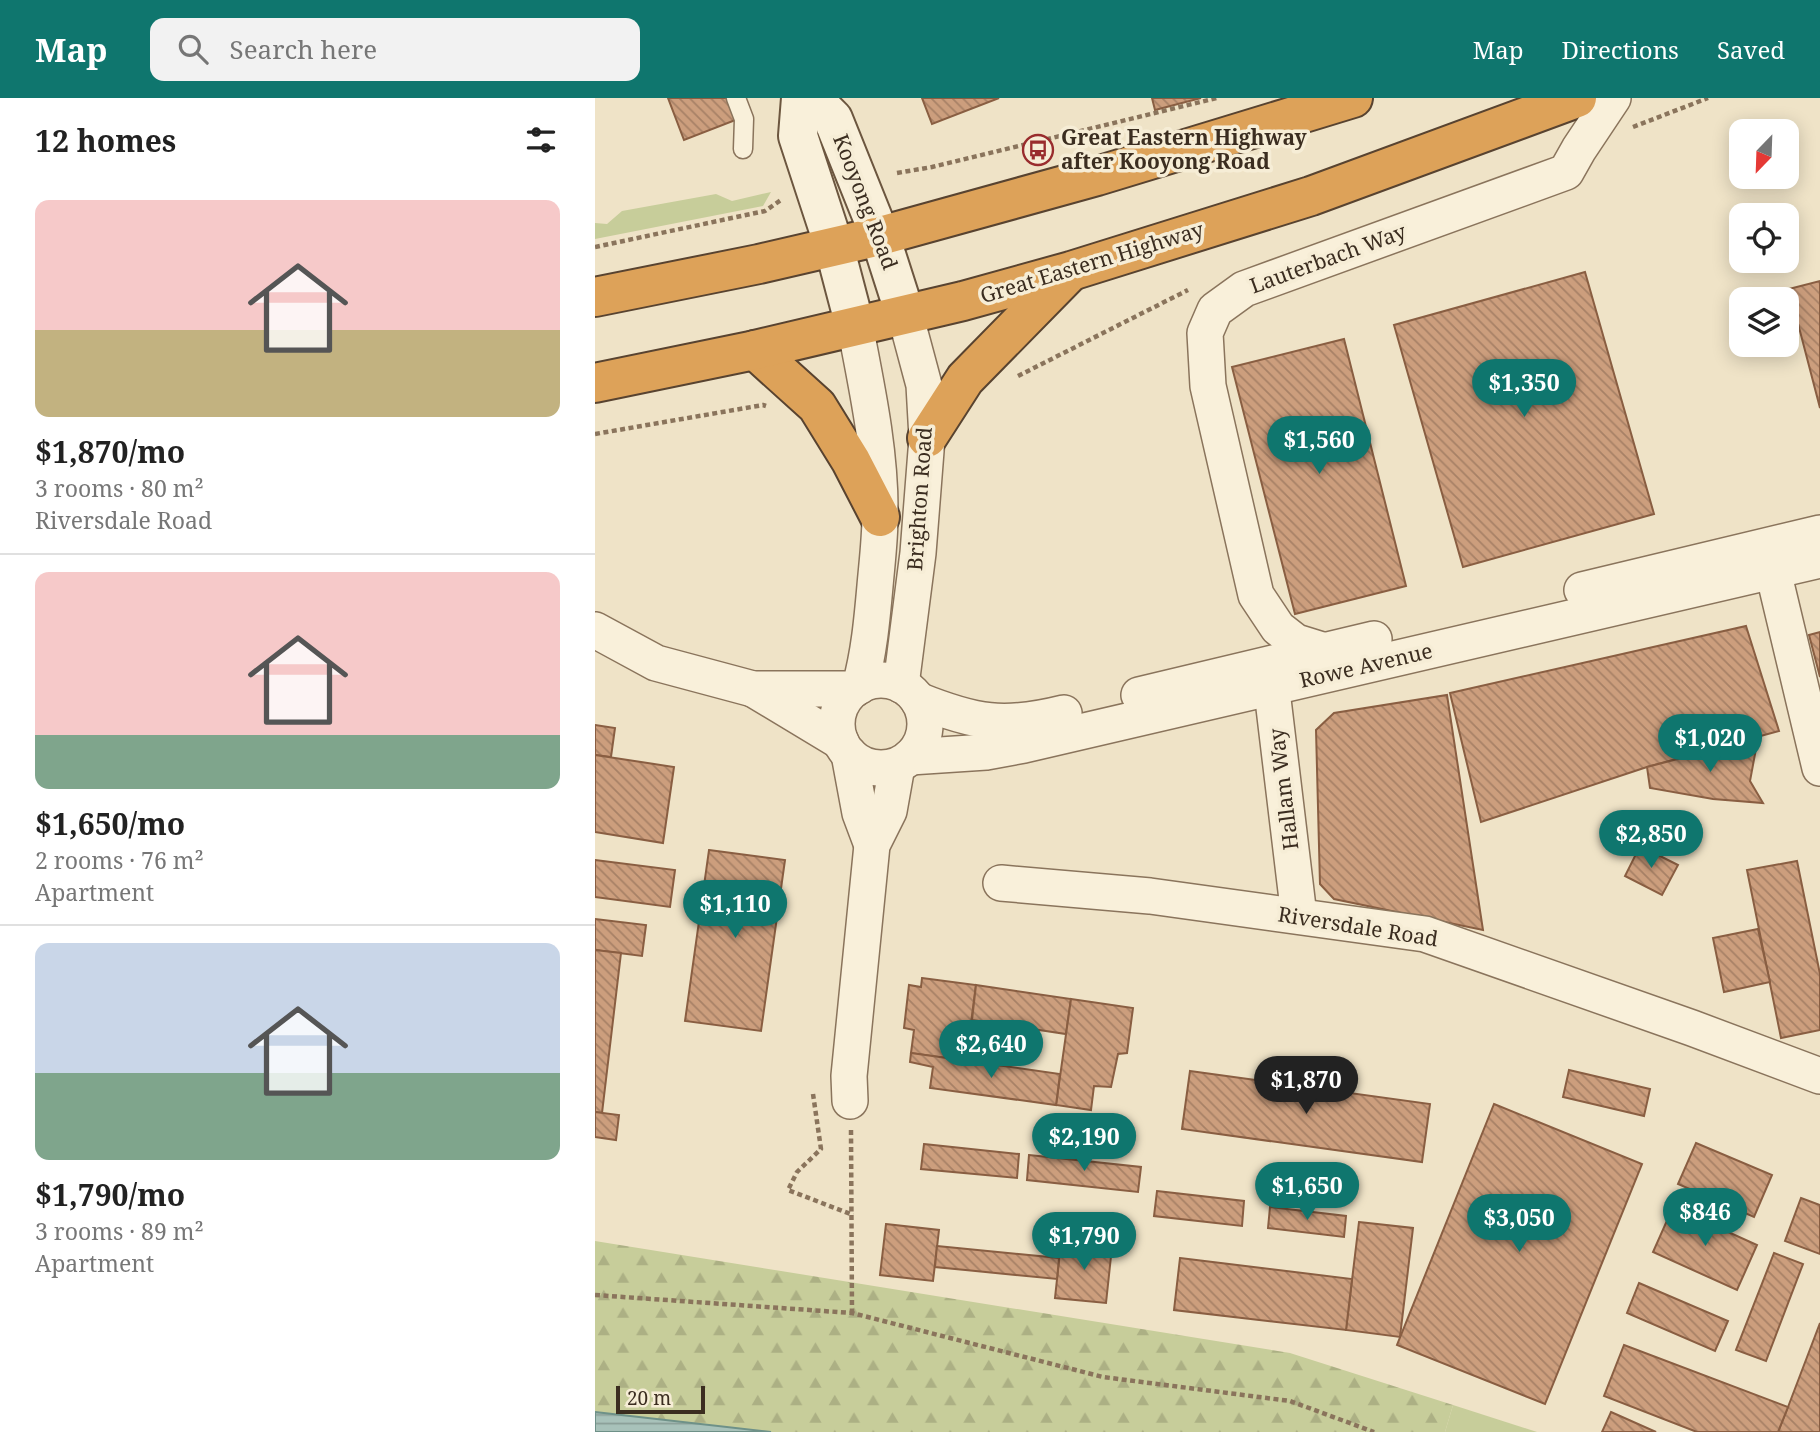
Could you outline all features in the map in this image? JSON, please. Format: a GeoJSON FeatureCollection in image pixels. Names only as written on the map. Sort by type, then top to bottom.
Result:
{"type":"FeatureCollection","features":[{"type":"Feature","properties":{"kind":"highway","name":"Great Eastern Highway"},"geometry":{"type":"LineString","coordinates":[[595,383],[755,350],[963,301],[1071,271],[1311,196],[1577,98]]}},
{"type":"Feature","properties":{"kind":"highway"},"geometry":{"type":"LineString","coordinates":[[595,297],[880,236],[1097,176],[1343,100]]}},
{"type":"Feature","properties":{"kind":"highway"},"geometry":{"type":"LineString","coordinates":[[927,438],[965,379],[1071,271]]}},
{"type":"Feature","properties":{"kind":"highway"},"geometry":{"type":"LineString","coordinates":[[755,350],[817,407],[851,461],[880,517]]}},
{"type":"Feature","properties":{"kind":"street","name":"Kooyong Road"},"geometry":{"type":"LineString","coordinates":[[801,98],[798,136],[834,247],[855,326]]}},
{"type":"Feature","properties":{"kind":"street","name":"Kooyong Road"},"geometry":{"type":"LineString","coordinates":[[812,98],[833,119],[880,236],[905,314]]}},
{"type":"Feature","properties":{"kind":"street","name":"Lauterbach Way"},"geometry":{"type":"LineString","coordinates":[[1325,650],[1296,642],[1278,628],[1256,595],[1208,386],[1205,333],[1215,310],[1244,289],[1566,172],[1613,98]]}},
{"type":"Feature","properties":{"kind":"street","name":"Brighton Road"},"geometry":{"type":"LineString","coordinates":[[905,314],[923,385],[927,438],[910,692]]}},
{"type":"Feature","properties":{"kind":"street","name":"Brighton Road"},"geometry":{"type":"LineString","coordinates":[[855,326],[869,398],[880,517],[867,660],[857,687]]}},
{"type":"Feature","properties":{"kind":"street","name":"Rowe Avenue"},"geometry":{"type":"LineString","coordinates":[[910,692],[953,714],[982,722],[1033,721],[1546,623],[1770,560],[1820,534]]}},
{"type":"Feature","properties":{"kind":"street","name":"Rowe Avenue"},"geometry":{"type":"LineString","coordinates":[[904,762],[1024,745],[1270,675],[1325,650],[1770,560],[1820,560]]}},
{"type":"Feature","properties":{"kind":"street"},"geometry":{"type":"LineString","coordinates":[[1770,560],[1820,768]]}},
{"type":"Feature","properties":{"kind":"street"},"geometry":{"type":"LineString","coordinates":[[595,630],[656,663],[753,689],[857,687],[880,680],[910,692],[923,711],[925,730],[922,742],[904,762],[889,811],[872,845],[849,1076],[850,1101]]}},
{"type":"Feature","properties":{"kind":"street","name":"Hallam Way"},"geometry":{"type":"LineString","coordinates":[[1270,675],[1299,916]]}},
{"type":"Feature","properties":{"kind":"street"},"geometry":{"type":"LineString","coordinates":[[857,687],[845,699],[838,713],[837,727],[845,748],[860,813],[872,845]]}},
{"type":"Feature","properties":{"kind":"street"},"geometry":{"type":"LineString","coordinates":[[753,689],[845,748],[855,760],[871,767],[888,768],[904,762]]}},
{"type":"Feature","properties":{"kind":"street","name":"Riversdale Road"},"geometry":{"type":"LineString","coordinates":[[1001,883],[1150,896],[1425,934],[1820,1076]]}},
{"type":"Feature","properties":{"kind":"lane"},"geometry":{"type":"LineString","coordinates":[[736,98],[744,119],[743,149]]}},
{"type":"Feature","properties":{"kind":"path"},"geometry":{"type":"LineString","coordinates":[[897,173],[932,167],[1217,98]]}},
{"type":"Feature","properties":{"kind":"path"},"geometry":{"type":"LineString","coordinates":[[1627,130],[1708,98]]}},
{"type":"Feature","properties":{"kind":"path"},"geometry":{"type":"LineString","coordinates":[[595,247],[765,211],[781,200]]}},
{"type":"Feature","properties":{"kind":"path"},"geometry":{"type":"LineString","coordinates":[[1016,377],[1199,285]]}},
{"type":"Feature","properties":{"kind":"path"},"geometry":{"type":"LineString","coordinates":[[595,435],[763,405],[774,410]]}},
{"type":"Feature","properties":{"kind":"path"},"geometry":{"type":"LineString","coordinates":[[813,1094],[821,1149],[797,1172],[787,1190],[853,1215]]}},
{"type":"Feature","properties":{"kind":"path"},"geometry":{"type":"LineString","coordinates":[[850,1101],[852,1313]]}},
{"type":"Feature","properties":{"kind":"path"},"geometry":{"type":"LineString","coordinates":[[595,1295],[852,1313],[1103,1377],[1290,1401],[1374,1432]]}},
{"type":"Feature","properties":{"kind":"green space"},"geometry":{"type":"Polygon","coordinates":[[[771,192],[763,206],[595,239],[595,223],[607,224],[622,211],[716,194],[732,201],[771,192]]]}},
{"type":"Feature","properties":{"kind":"green space"},"geometry":{"type":"Polygon","coordinates":[[[595,1241],[1290,1353],[1453,1405],[1445,1432],[771,1432],[595,1412],[595,1241]]]}},
{"type":"Feature","properties":{"kind":"green space"},"geometry":{"type":"Polygon","coordinates":[[[1453,1405],[1537,1432],[1445,1432],[1453,1405]]]}},
{"type":"Feature","properties":{"kind":"water"},"geometry":{"type":"Polygon","coordinates":[[[595,1412],[771,1432],[595,1432],[595,1412]]]}},
{"type":"Feature","properties":{"kind":"building"},"geometry":{"type":"Polygon","coordinates":[[[668,98],[742,98],[738,119],[684,140],[668,98]]]}},
{"type":"Feature","properties":{"kind":"building"},"geometry":{"type":"Polygon","coordinates":[[[922,98],[999,98],[932,124],[922,98]]]}},
{"type":"Feature","properties":{"kind":"building"},"geometry":{"type":"Polygon","coordinates":[[[1152,98],[1201,98],[1155,110],[1152,98]]]}},
{"type":"Feature","properties":{"kind":"building"},"geometry":{"type":"Polygon","coordinates":[[[1585,272],[1654,514],[1463,567],[1394,325],[1585,272]]]}},
{"type":"Feature","properties":{"kind":"building"},"geometry":{"type":"Polygon","coordinates":[[[1820,281],[1820,408],[1799,327],[1799,287],[1797,287],[1820,281]]]}},
{"type":"Feature","properties":{"kind":"building"},"geometry":{"type":"Polygon","coordinates":[[[1344,339],[1406,586],[1295,614],[1232,367],[1344,339]]]}},
{"type":"Feature","properties":{"kind":"building"},"geometry":{"type":"Polygon","coordinates":[[[1746,626],[1779,731],[1647,767],[1481,822],[1450,693],[1746,626]]]}},
{"type":"Feature","properties":{"kind":"building"},"geometry":{"type":"Polygon","coordinates":[[[1820,632],[1820,677],[1809,635],[1820,632]]]}},
{"type":"Feature","properties":{"kind":"building"},"geometry":{"type":"Polygon","coordinates":[[[1447,695],[1483,930],[1334,899],[1320,884],[1316,730],[1334,713],[1447,695]]]}},
{"type":"Feature","properties":{"kind":"building"},"geometry":{"type":"Polygon","coordinates":[[[595,725],[615,728],[611,757],[595,755],[595,725]]]}},
{"type":"Feature","properties":{"kind":"building"},"geometry":{"type":"Polygon","coordinates":[[[1758,738],[1750,781],[1763,803],[1713,799],[1650,788],[1647,767],[1758,738]]]}},
{"type":"Feature","properties":{"kind":"building"},"geometry":{"type":"Polygon","coordinates":[[[595,755],[674,767],[663,843],[595,832],[595,755]]]}},
{"type":"Feature","properties":{"kind":"building"},"geometry":{"type":"Polygon","coordinates":[[[1640,846],[1678,865],[1662,895],[1625,876],[1640,846]]]}},
{"type":"Feature","properties":{"kind":"building"},"geometry":{"type":"Polygon","coordinates":[[[709,850],[785,860],[761,1031],[685,1021],[709,850]]]}},
{"type":"Feature","properties":{"kind":"building"},"geometry":{"type":"Polygon","coordinates":[[[595,860],[675,870],[670,907],[595,897],[595,860]]]}},
{"type":"Feature","properties":{"kind":"building"},"geometry":{"type":"Polygon","coordinates":[[[1797,861],[1820,974],[1820,1030],[1781,1038],[1747,870],[1797,861]]]}},
{"type":"Feature","properties":{"kind":"building"},"geometry":{"type":"Polygon","coordinates":[[[595,919],[646,925],[642,956],[595,950],[595,919]]]}},
{"type":"Feature","properties":{"kind":"building"},"geometry":{"type":"Polygon","coordinates":[[[1758,929],[1770,982],[1724,992],[1713,938],[1758,929]]]}},
{"type":"Feature","properties":{"kind":"building"},"geometry":{"type":"Polygon","coordinates":[[[595,950],[621,953],[602,1113],[595,1112],[595,950]]]}},
{"type":"Feature","properties":{"kind":"building"},"geometry":{"type":"Polygon","coordinates":[[[922,978],[976,985],[966,1061],[911,1053],[914,1030],[904,1028],[909,985],[921,987],[922,978]]]}},
{"type":"Feature","properties":{"kind":"building"},"geometry":{"type":"Polygon","coordinates":[[[976,985],[1071,999],[1066,1034],[972,1020],[976,985]]]}},
{"type":"Feature","properties":{"kind":"building"},"geometry":{"type":"Polygon","coordinates":[[[1071,999],[1133,1008],[1127,1053],[1118,1054],[1111,1087],[1094,1086],[1091,1110],[1056,1105],[1071,999]]]}},
{"type":"Feature","properties":{"kind":"building"},"geometry":{"type":"Polygon","coordinates":[[[911,1053],[1060,1074],[1056,1105],[930,1088],[933,1067],[910,1062],[911,1053]]]}},
{"type":"Feature","properties":{"kind":"building"},"geometry":{"type":"Polygon","coordinates":[[[1569,1070],[1650,1089],[1644,1116],[1563,1097],[1569,1070]]]}},
{"type":"Feature","properties":{"kind":"building"},"geometry":{"type":"Polygon","coordinates":[[[1190,1071],[1430,1104],[1422,1162],[1182,1129],[1190,1071]]]}},
{"type":"Feature","properties":{"kind":"building"},"geometry":{"type":"Polygon","coordinates":[[[1494,1104],[1642,1164],[1545,1404],[1397,1345],[1494,1104]]]}},
{"type":"Feature","properties":{"kind":"building"},"geometry":{"type":"Polygon","coordinates":[[[595,1112],[619,1115],[616,1140],[595,1137],[595,1112]]]}},
{"type":"Feature","properties":{"kind":"building"},"geometry":{"type":"Polygon","coordinates":[[[1696,1143],[1772,1175],[1754,1217],[1678,1184],[1696,1143]]]}},
{"type":"Feature","properties":{"kind":"building"},"geometry":{"type":"Polygon","coordinates":[[[924,1144],[1019,1154],[1017,1178],[921,1169],[924,1144]]]}},
{"type":"Feature","properties":{"kind":"building"},"geometry":{"type":"Polygon","coordinates":[[[1029,1155],[1141,1167],[1138,1192],[1027,1180],[1029,1155]]]}},
{"type":"Feature","properties":{"kind":"building"},"geometry":{"type":"Polygon","coordinates":[[[1157,1191],[1244,1201],[1242,1226],[1154,1216],[1157,1191]]]}},
{"type":"Feature","properties":{"kind":"building"},"geometry":{"type":"Polygon","coordinates":[[[1801,1198],[1820,1205],[1820,1254],[1785,1241],[1801,1198]]]}},
{"type":"Feature","properties":{"kind":"building"},"geometry":{"type":"Polygon","coordinates":[[[1270,1207],[1346,1216],[1344,1237],[1268,1228],[1270,1207]]]}},
{"type":"Feature","properties":{"kind":"building"},"geometry":{"type":"Polygon","coordinates":[[[1673,1207],[1757,1245],[1737,1290],[1653,1252],[1673,1207]]]}},
{"type":"Feature","properties":{"kind":"building"},"geometry":{"type":"Polygon","coordinates":[[[1359,1222],[1413,1228],[1400,1337],[1346,1330],[1359,1222]]]}},
{"type":"Feature","properties":{"kind":"building"},"geometry":{"type":"Polygon","coordinates":[[[886,1224],[939,1230],[933,1281],[880,1275],[886,1224]]]}},
{"type":"Feature","properties":{"kind":"building"},"geometry":{"type":"Polygon","coordinates":[[[1061,1242],[1112,1247],[1106,1303],[1055,1298],[1061,1242]]]}},
{"type":"Feature","properties":{"kind":"building"},"geometry":{"type":"Polygon","coordinates":[[[937,1246],[1059,1258],[1057,1279],[935,1267],[937,1246]]]}},
{"type":"Feature","properties":{"kind":"building"},"geometry":{"type":"Polygon","coordinates":[[[1774,1253],[1803,1264],[1766,1361],[1736,1350],[1774,1253]]]}},
{"type":"Feature","properties":{"kind":"building"},"geometry":{"type":"Polygon","coordinates":[[[1180,1258],[1352,1279],[1346,1330],[1174,1310],[1180,1258]]]}},
{"type":"Feature","properties":{"kind":"building"},"geometry":{"type":"Polygon","coordinates":[[[1639,1283],[1728,1321],[1715,1351],[1627,1313],[1639,1283]]]}},
{"type":"Feature","properties":{"kind":"building"},"geometry":{"type":"Polygon","coordinates":[[[1820,1323],[1820,1432],[1778,1432],[1788,1407],[1820,1323]]]}},
{"type":"Feature","properties":{"kind":"building"},"geometry":{"type":"Polygon","coordinates":[[[1624,1345],[1788,1407],[1778,1432],[1697,1432],[1604,1396],[1624,1345]]]}},
{"type":"Feature","properties":{"kind":"building"},"geometry":{"type":"Polygon","coordinates":[[[1611,1412],[1656,1432],[1602,1432],[1611,1412]]]}},
{"type":"Feature","properties":{"kind":"place","name":"Great Eastern Highway after Kooyong Road"},"geometry":{"type":"Point","coordinates":[1038,150]}}]}
